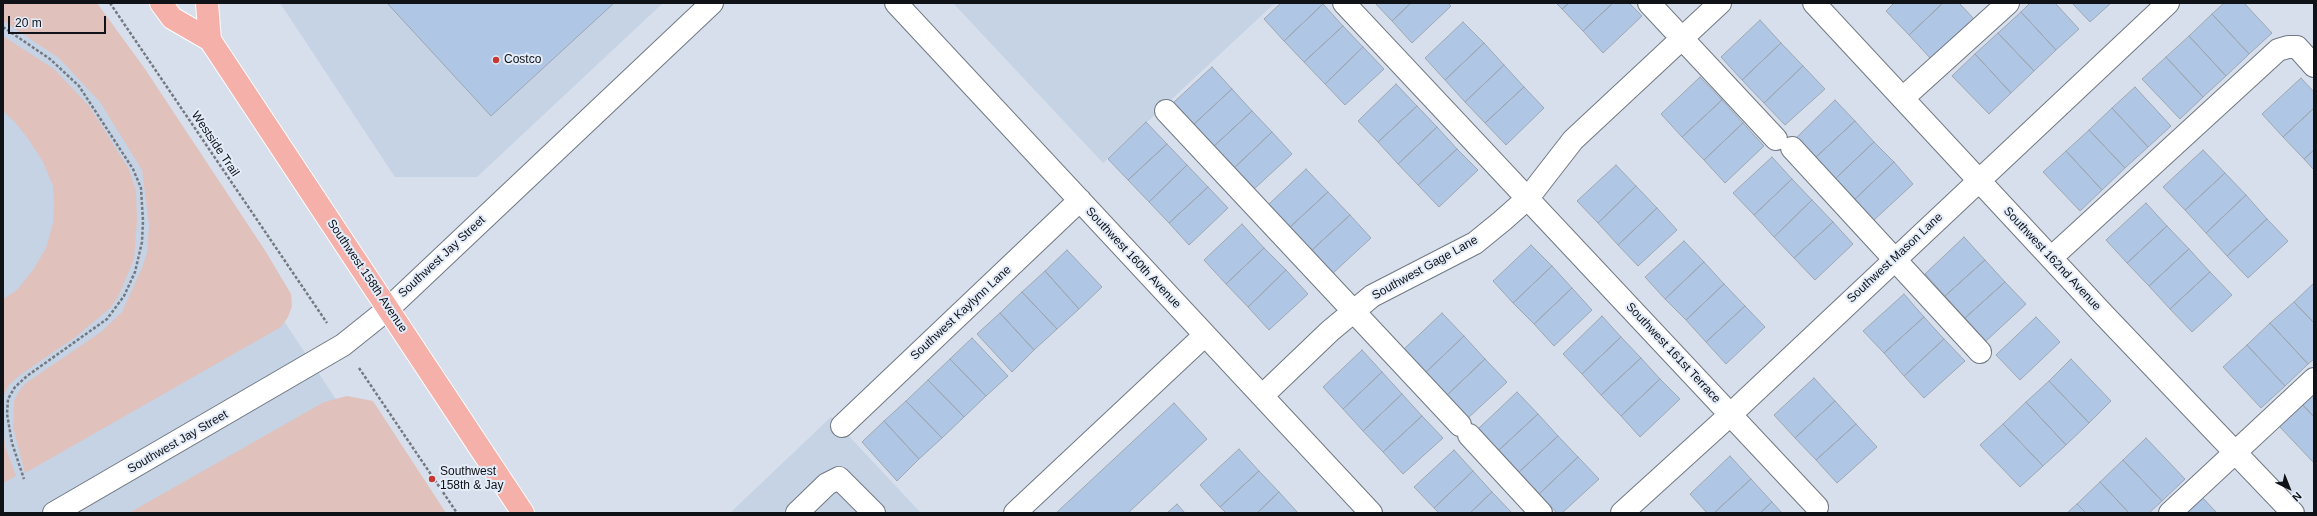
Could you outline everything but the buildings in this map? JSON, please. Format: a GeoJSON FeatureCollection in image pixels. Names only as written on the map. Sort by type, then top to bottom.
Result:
{"type":"FeatureCollection","features":[{"type":"Feature","properties":{"kind":"main road","name":"Southwest 158th Avenue"},"geometry":{"type":"LineString","coordinates":[[161,3],[172,18],[210,40],[522,513]]}},
{"type":"Feature","properties":{"kind":"main road","name":"Southwest 158th Avenue"},"geometry":{"type":"LineString","coordinates":[[207,3],[210,40]]}},
{"type":"Feature","properties":{"kind":"street","name":"Southwest Jay Street"},"geometry":{"type":"LineString","coordinates":[[54,513],[343,345],[388,309],[712,3]]}},
{"type":"Feature","properties":{"kind":"street","name":"Southwest 160th Avenue"},"geometry":{"type":"LineString","coordinates":[[896,3],[1368,512]]}},
{"type":"Feature","properties":{"kind":"street","name":"Southwest 161st Terrace"},"geometry":{"type":"LineString","coordinates":[[1344,3],[1817,507]]}},
{"type":"Feature","properties":{"kind":"street"},"geometry":{"type":"LineString","coordinates":[[1649,3],[1894,258],[1980,352]]}},
{"type":"Feature","properties":{"kind":"street","name":"Southwest Gage Lane"},"geometry":{"type":"LineString","coordinates":[[1262,396],[1354,310],[1372,296],[1403,278],[1475,242],[1528,198],[1573,140],[1720,3]]}},
{"type":"Feature","properties":{"kind":"street","name":"Southwest 162nd Avenue"},"geometry":{"type":"LineString","coordinates":[[1814,3],[2235,454],[2293,513]]}},
{"type":"Feature","properties":{"kind":"street"},"geometry":{"type":"LineString","coordinates":[[1904,98],[2008,3]]}},
{"type":"Feature","properties":{"kind":"street","name":"Southwest Mason Lane"},"geometry":{"type":"LineString","coordinates":[[1622,513],[1731,414],[1894,258],[2168,3]]}},
{"type":"Feature","properties":{"kind":"street"},"geometry":{"type":"LineString","coordinates":[[2051,258],[2272,54],[2288,47],[2296,47],[2314,66]]}},
{"type":"Feature","properties":{"kind":"street"},"geometry":{"type":"LineString","coordinates":[[1166,111],[1354,310],[1541,513]]}},
{"type":"Feature","properties":{"kind":"street","name":"Southwest Kaylynn Lane"},"geometry":{"type":"LineString","coordinates":[[842,426],[1080,200]]}},
{"type":"Feature","properties":{"kind":"street"},"geometry":{"type":"LineString","coordinates":[[1015,513],[1205,335]]}},
{"type":"Feature","properties":{"kind":"street"},"geometry":{"type":"LineString","coordinates":[[2170,513],[2314,379]]}},
{"type":"Feature","properties":{"kind":"street"},"geometry":{"type":"LineString","coordinates":[[797,513],[827,484],[839,478],[874,513]]}},
{"type":"Feature","properties":{"kind":"path","name":"Westside Trail"},"geometry":{"type":"LineString","coordinates":[[110,3],[306,294]]}},
{"type":"Feature","properties":{"kind":"path"},"geometry":{"type":"LineString","coordinates":[[3,27],[50,59],[80,86],[133,169],[141,188],[143,221],[142,242],[135,272],[124,296],[107,319],[27,376],[15,387],[8,398],[7,414],[12,443],[24,479]]}},
{"type":"Feature","properties":{"kind":"path"},"geometry":{"type":"LineString","coordinates":[[383,402],[457,513]]}},
{"type":"Feature","properties":{"kind":"shaded area"},"geometry":{"type":"Polygon","coordinates":[[[3,3],[90,3],[278,312],[335,398],[383,426],[441,513],[3,513],[3,3]]]}},
{"type":"Feature","properties":{"kind":"shaded area"},"geometry":{"type":"Polygon","coordinates":[[[3,3],[97,3],[145,69],[266,252],[291,294],[292,306],[288,317],[281,327],[25,473],[13,427],[14,401],[19,391],[26,383],[101,332],[122,312],[142,268],[147,253],[149,225],[142,170],[100,102],[59,58],[3,21],[3,3]]]}},
{"type":"Feature","properties":{"kind":"shaded area"},"geometry":{"type":"Polygon","coordinates":[[[280,3],[663,3],[477,177],[395,177],[280,3]]]}},
{"type":"Feature","properties":{"kind":"shaded area"},"geometry":{"type":"Polygon","coordinates":[[[953,3],[1275,3],[1103,163],[953,3]]]}},
{"type":"Feature","properties":{"kind":"shaded area"},"geometry":{"type":"Polygon","coordinates":[[[3,36],[54,69],[89,106],[129,169],[136,191],[137,220],[134,259],[118,297],[110,308],[77,336],[20,375],[9,385],[3,396],[3,299],[17,290],[33,270],[46,248],[53,223],[54,204],[53,186],[43,162],[29,140],[14,121],[3,111],[3,36]]]}},
{"type":"Feature","properties":{"kind":"shaded area"},"geometry":{"type":"Polygon","coordinates":[[[347,396],[373,401],[446,513],[129,513],[324,402],[347,396]]]}},
{"type":"Feature","properties":{"kind":"shaded area"},"geometry":{"type":"Polygon","coordinates":[[[831,417],[921,513],[730,513],[831,417]]]}},
{"type":"Feature","properties":{"kind":"shaded area"},"geometry":{"type":"Polygon","coordinates":[[[3,424],[5,446],[16,476],[3,483],[3,424]]]}},
{"type":"Feature","properties":{"kind":"place","name":"Costco"},"geometry":{"type":"Point","coordinates":[496,60]}},
{"type":"Feature","properties":{"kind":"place","name":"Southwest 158th & Jay"},"geometry":{"type":"Point","coordinates":[432,479]}}]}
